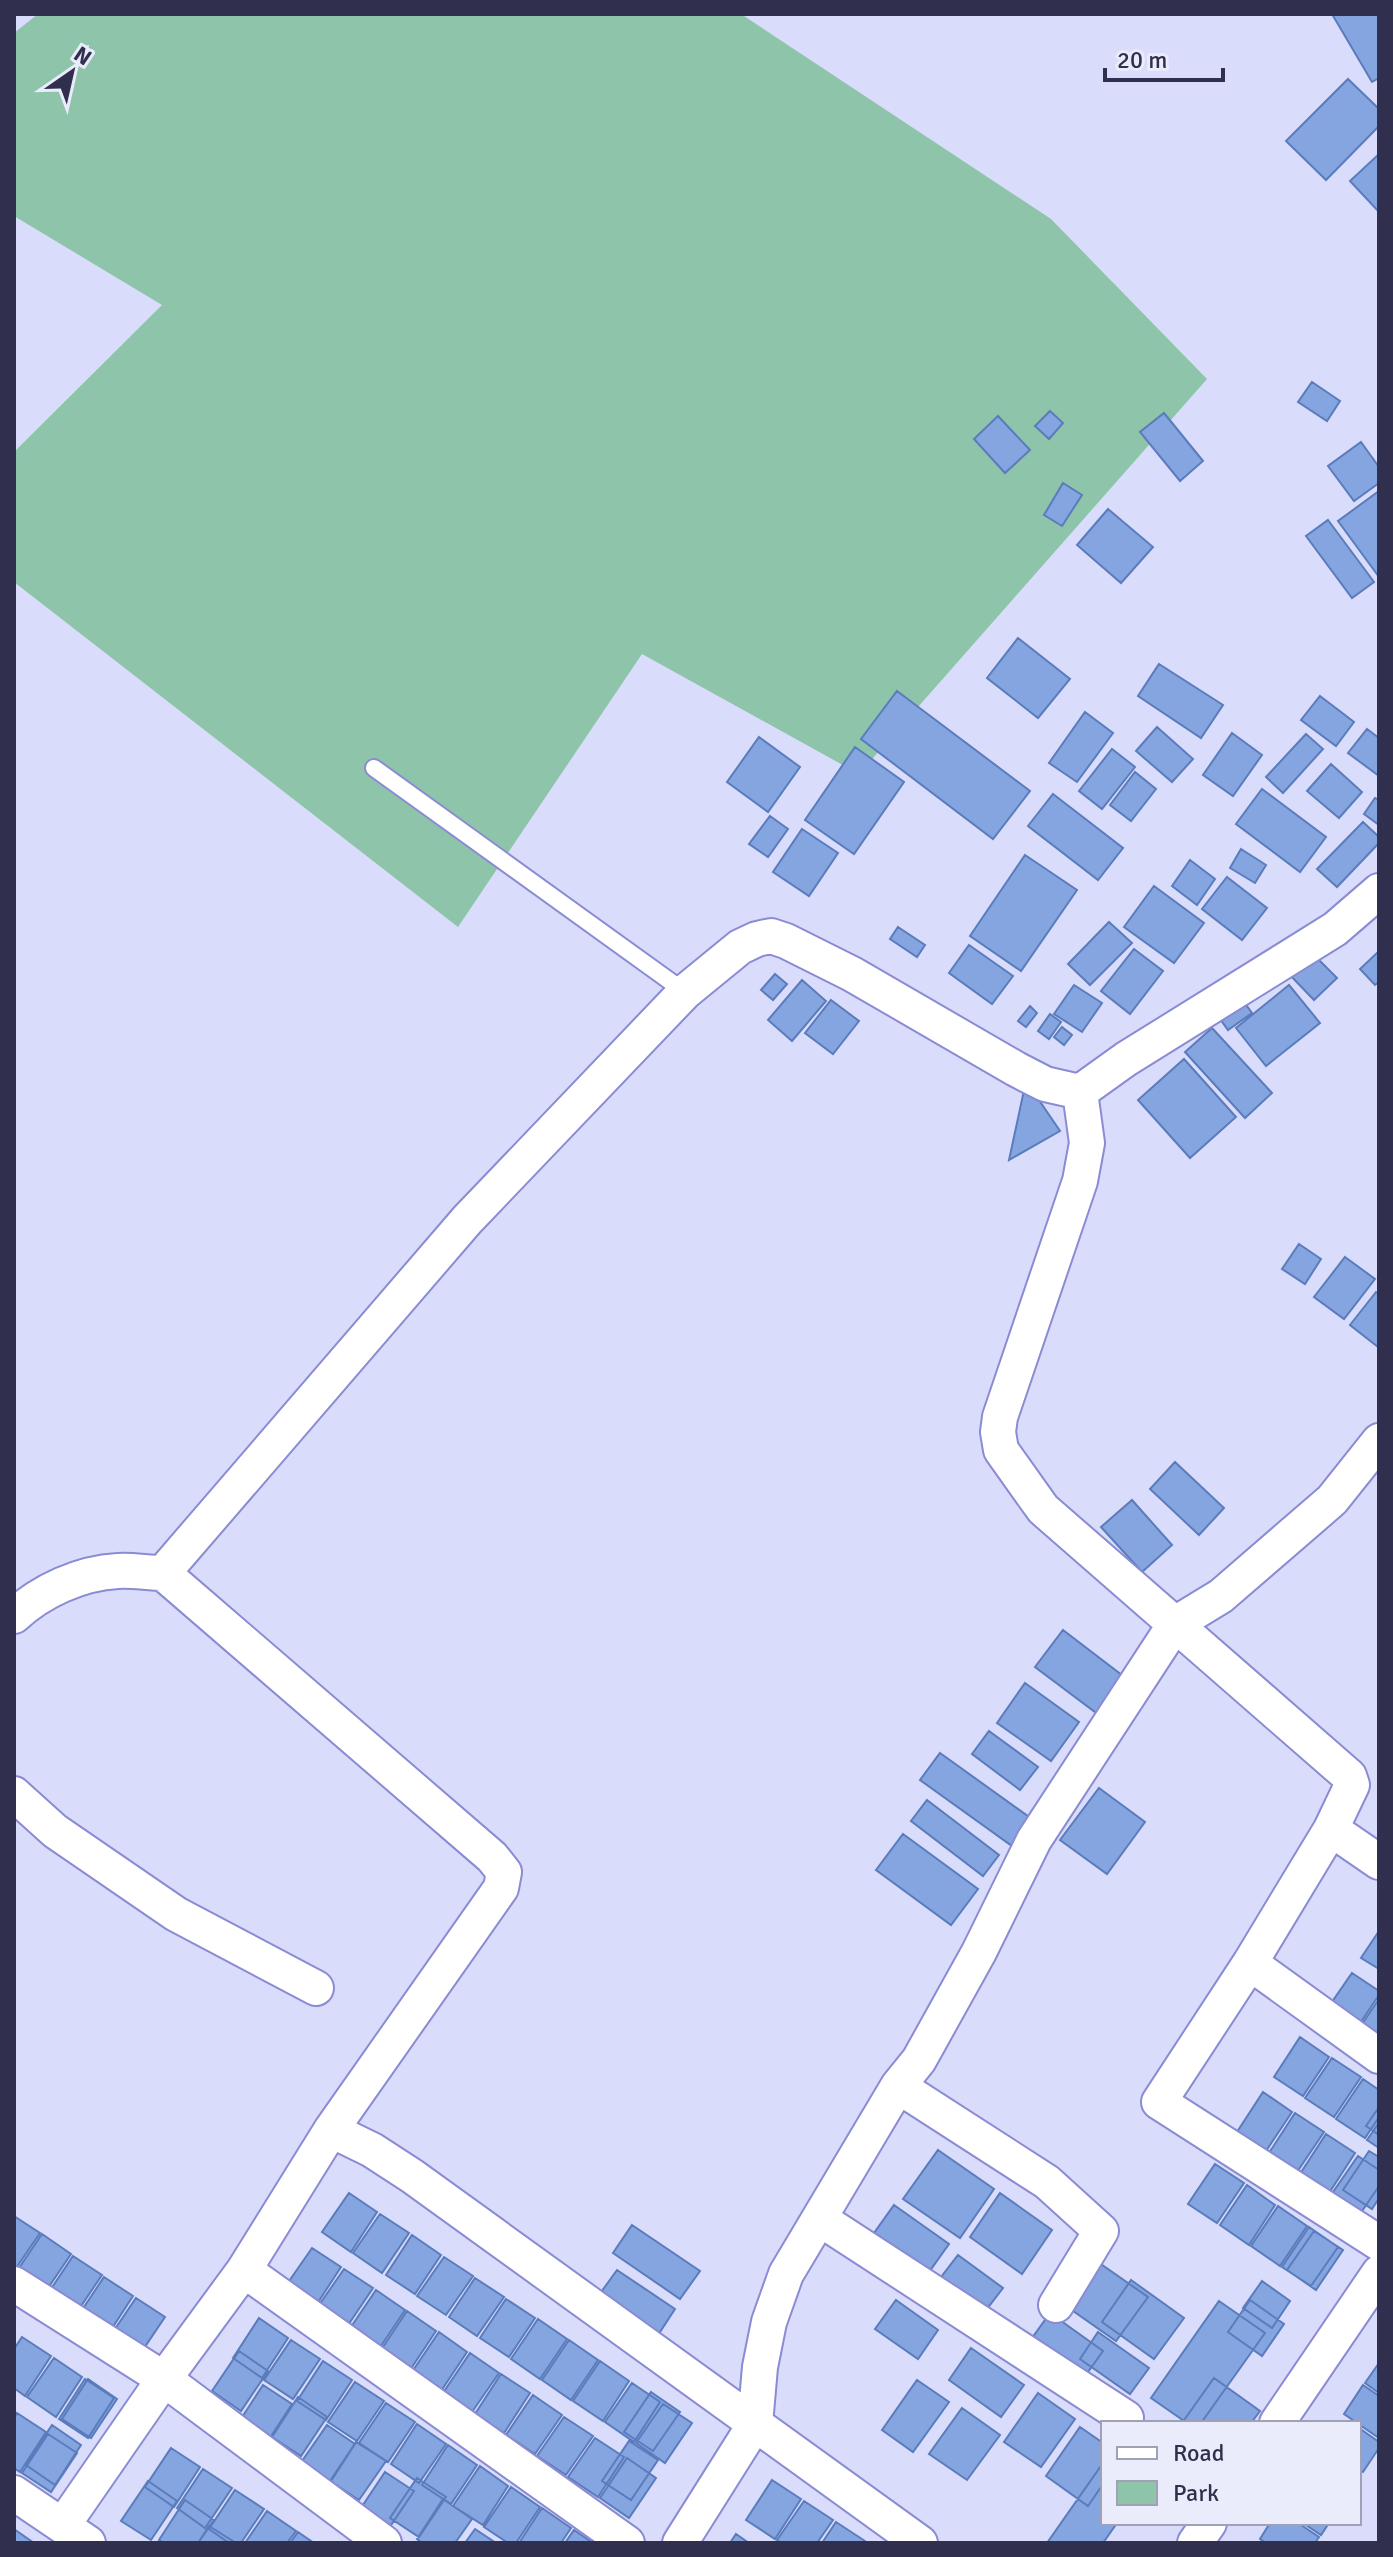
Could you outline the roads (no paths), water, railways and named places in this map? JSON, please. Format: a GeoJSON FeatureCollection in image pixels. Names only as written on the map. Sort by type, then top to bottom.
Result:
{"type":"FeatureCollection","features":[{"type":"Feature","properties":{"kind":"street"},"geometry":{"type":"LineString","coordinates":[[1080,1092],[1126,1059],[1335,929],[1379,891]]}},
{"type":"Feature","properties":{"kind":"street"},"geometry":{"type":"LineString","coordinates":[[163,1573],[467,1220],[685,992],[740,947],[771,936],[786,941],[852,974],[1035,1079],[1080,1092]]}},
{"type":"Feature","properties":{"kind":"street"},"geometry":{"type":"LineString","coordinates":[[1080,1092],[1087,1143],[1080,1181],[1000,1417],[998,1432],[1001,1450],[1043,1509],[1349,1776],[1352,1785],[1331,1829],[1250,1963],[1159,2102],[1379,2243]]}},
{"type":"Feature","properties":{"kind":"street"},"geometry":{"type":"LineString","coordinates":[[680,2543],[755,2424],[760,2367],[769,2322],[786,2274],[898,2086],[919,2060],[979,1952],[1034,1840],[1175,1624],[1221,1596],[1332,1500],[1379,1441]]}},
{"type":"Feature","properties":{"kind":"street"},"geometry":{"type":"LineString","coordinates":[[14,1616],[31,1600],[70,1581],[116,1571],[163,1573],[492,1857],[504,1872],[501,1888],[331,2130],[244,2270],[164,2379],[76,2534],[14,2493]]}},
{"type":"Feature","properties":{"kind":"street"},"geometry":{"type":"LineString","coordinates":[[14,1794],[55,1831],[176,1914],[316,1988]]}},
{"type":"Feature","properties":{"kind":"street"},"geometry":{"type":"LineString","coordinates":[[1331,1829],[1379,1862]]}},
{"type":"Feature","properties":{"kind":"street"},"geometry":{"type":"LineString","coordinates":[[1250,1963],[1379,2056]]}},
{"type":"Feature","properties":{"kind":"street"},"geometry":{"type":"LineString","coordinates":[[898,2086],[1047,2182],[1101,2231],[1056,2305]]}},
{"type":"Feature","properties":{"kind":"street"},"geometry":{"type":"LineString","coordinates":[[331,2130],[372,2150],[412,2176],[920,2543]]}},
{"type":"Feature","properties":{"kind":"street"},"geometry":{"type":"LineString","coordinates":[[820,2219],[1126,2418]]}},
{"type":"Feature","properties":{"kind":"street"},"geometry":{"type":"LineString","coordinates":[[244,2270],[627,2543]]}},
{"type":"Feature","properties":{"kind":"street"},"geometry":{"type":"LineString","coordinates":[[1278,2421],[1379,2273]]}},
{"type":"Feature","properties":{"kind":"street"},"geometry":{"type":"LineString","coordinates":[[14,2284],[164,2379],[384,2543]]}},
{"type":"Feature","properties":{"kind":"street"},"geometry":{"type":"LineString","coordinates":[[1195,2543],[1208,2525]]}},
{"type":"Feature","properties":{"kind":"lane"},"geometry":{"type":"LineString","coordinates":[[374,768],[685,992]]}}]}
